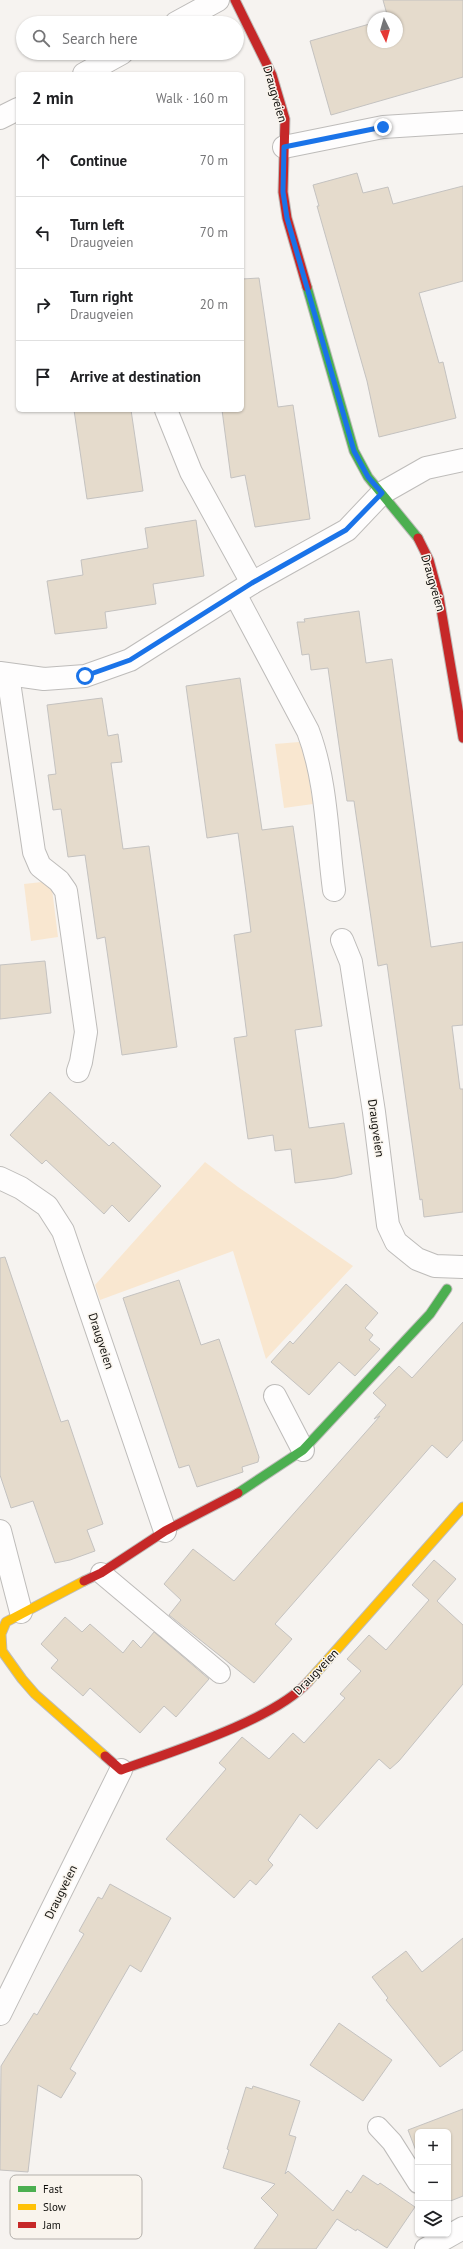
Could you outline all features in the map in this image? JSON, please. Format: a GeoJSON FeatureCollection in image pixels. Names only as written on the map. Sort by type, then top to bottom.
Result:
{"type":"FeatureCollection","features":[{"type":"Feature","properties":{"kind":"street"},"geometry":{"type":"LineString","coordinates":[[189,16],[218,0]]}},
{"type":"Feature","properties":{"kind":"street","name":"Draugveien"},"geometry":{"type":"LineString","coordinates":[[235,0],[243,16]]}},
{"type":"Feature","properties":{"kind":"street","name":"Draugveien"},"geometry":{"type":"LineString","coordinates":[[244,18],[272,75],[284,119],[283,192],[290,226],[354,451],[368,477],[415,533],[429,560],[439,597],[463,738]]}},
{"type":"Feature","properties":{"kind":"street"},"geometry":{"type":"LineString","coordinates":[[88,72],[109,60]]}},
{"type":"Feature","properties":{"kind":"street"},"geometry":{"type":"LineString","coordinates":[[0,118],[16,110]]}},
{"type":"Feature","properties":{"kind":"street"},"geometry":{"type":"LineString","coordinates":[[284,147],[383,127],[463,122]]}},
{"type":"Feature","properties":{"kind":"street"},"geometry":{"type":"LineString","coordinates":[[167,412],[191,472],[308,731],[315,750],[320,774],[334,890]]}},
{"type":"Feature","properties":{"kind":"street"},"geometry":{"type":"LineString","coordinates":[[78,1071],[82,1062],[86,1032],[66,891],[59,880],[40,866],[34,852],[4,674],[44,679],[85,676],[130,660],[243,589],[346,530],[382,493],[426,468],[463,460]]}},
{"type":"Feature","properties":{"kind":"street","name":"Draugveien"},"geometry":{"type":"LineString","coordinates":[[342,940],[351,962],[374,1112],[388,1225],[396,1242],[417,1259],[435,1266],[463,1267]]}},
{"type":"Feature","properties":{"kind":"street","name":"Draugveien"},"geometry":{"type":"LineString","coordinates":[[0,1178],[21,1188],[47,1206],[63,1231],[165,1531]]}},
{"type":"Feature","properties":{"kind":"street"},"geometry":{"type":"LineString","coordinates":[[121,1770],[35,1694],[22,1679],[1,1643],[6,1622],[21,1612],[101,1573],[165,1531],[233,1497],[303,1450],[430,1314],[447,1289]]}},
{"type":"Feature","properties":{"kind":"street"},"geometry":{"type":"LineString","coordinates":[[275,1396],[303,1450]]}},
{"type":"Feature","properties":{"kind":"street","name":"Draugveien"},"geometry":{"type":"LineString","coordinates":[[0,2014],[121,1770],[191,1744],[257,1715],[279,1705],[302,1689],[463,1507]]}},
{"type":"Feature","properties":{"kind":"street"},"geometry":{"type":"LineString","coordinates":[[0,1531],[21,1612]]}},
{"type":"Feature","properties":{"kind":"street"},"geometry":{"type":"LineString","coordinates":[[426,2249],[445,2237]]}},
{"type":"Feature","properties":{"kind":"lane"},"geometry":{"type":"LineString","coordinates":[[101,1573],[220,1673]]}},
{"type":"Feature","properties":{"kind":"lane"},"geometry":{"type":"LineString","coordinates":[[378,2127],[392,2142],[415,2178]]}},
{"type":"Feature","properties":{"kind":"shaded area"},"geometry":{"type":"Polygon","coordinates":[[[299,742],[305,754],[313,804],[284,808],[275,744],[299,742]]]}},
{"type":"Feature","properties":{"kind":"shaded area"},"geometry":{"type":"Polygon","coordinates":[[[42,882],[52,889],[58,937],[31,941],[24,884],[42,882]]]}},
{"type":"Feature","properties":{"kind":"shaded area"},"geometry":{"type":"Polygon","coordinates":[[[205,1162],[238,1187],[353,1266],[266,1359],[233,1251],[100,1300],[95,1285],[205,1162]]]}},
{"type":"Feature","properties":{"kind":"building"},"geometry":{"type":"Polygon","coordinates":[[[383,0],[463,0],[463,77],[331,115],[310,41],[367,25],[367,48],[403,48],[403,12],[386,12],[383,0]]]}},
{"type":"Feature","properties":{"kind":"building"},"geometry":{"type":"Polygon","coordinates":[[[357,173],[363,193],[388,187],[393,204],[463,186],[463,281],[419,293],[439,363],[443,362],[456,418],[379,437],[367,381],[317,206],[319,206],[313,185],[357,173]]]}},
{"type":"Feature","properties":{"kind":"building"},"geometry":{"type":"Polygon","coordinates":[[[259,278],[278,407],[293,405],[310,519],[255,527],[245,475],[231,478],[222,412],[244,412],[244,279],[259,278]]]}},
{"type":"Feature","properties":{"kind":"building"},"geometry":{"type":"Polygon","coordinates":[[[74,412],[131,412],[143,491],[87,499],[74,412]]]}},
{"type":"Feature","properties":{"kind":"building"},"geometry":{"type":"Polygon","coordinates":[[[196,520],[204,576],[153,584],[156,604],[105,612],[107,628],[55,634],[47,581],[83,575],[81,560],[148,548],[145,528],[196,520]]]}},
{"type":"Feature","properties":{"kind":"building"},"geometry":{"type":"Polygon","coordinates":[[[359,611],[366,663],[392,659],[431,947],[463,942],[463,1025],[452,1026],[460,1089],[463,1089],[463,1212],[424,1217],[422,1199],[420,1200],[387,964],[378,966],[354,801],[347,801],[328,668],[311,670],[309,654],[302,655],[297,622],[305,622],[304,619],[359,611]]]}},
{"type":"Feature","properties":{"kind":"building"},"geometry":{"type":"Polygon","coordinates":[[[240,678],[262,830],[293,826],[322,1026],[295,1030],[309,1128],[344,1123],[352,1174],[335,1178],[295,1183],[291,1149],[275,1151],[273,1135],[248,1139],[234,1038],[247,1036],[234,935],[251,932],[238,833],[207,838],[186,686],[240,678]]]}},
{"type":"Feature","properties":{"kind":"building"},"geometry":{"type":"Polygon","coordinates":[[[102,698],[108,736],[118,734],[122,762],[111,763],[123,849],[149,846],[177,1047],[122,1055],[105,937],[97,939],[85,855],[68,857],[61,809],[53,810],[48,775],[56,774],[47,705],[102,698]]]}},
{"type":"Feature","properties":{"kind":"building"},"geometry":{"type":"Polygon","coordinates":[[[45,961],[51,1013],[0,1019],[0,965],[45,961]]]}},
{"type":"Feature","properties":{"kind":"building"},"geometry":{"type":"Polygon","coordinates":[[[50,1092],[109,1146],[113,1142],[161,1186],[129,1222],[112,1205],[104,1214],[46,1160],[42,1164],[10,1135],[50,1092]]]}},
{"type":"Feature","properties":{"kind":"building"},"geometry":{"type":"Polygon","coordinates":[[[5,1257],[61,1422],[68,1420],[103,1524],[87,1530],[95,1551],[70,1560],[55,1563],[33,1501],[11,1508],[0,1475],[0,1258],[5,1257]]]}},
{"type":"Feature","properties":{"kind":"building"},"geometry":{"type":"Polygon","coordinates":[[[179,1280],[201,1345],[219,1339],[259,1457],[258,1462],[242,1467],[243,1472],[197,1487],[189,1465],[179,1468],[123,1298],[179,1280]]]}},
{"type":"Feature","properties":{"kind":"building"},"geometry":{"type":"Polygon","coordinates":[[[346,1284],[378,1313],[365,1328],[373,1335],[369,1340],[380,1349],[355,1376],[339,1362],[309,1395],[271,1362],[290,1341],[293,1344],[346,1284]]]}},
{"type":"Feature","properties":{"kind":"building"},"geometry":{"type":"Polygon","coordinates":[[[463,1322],[463,1440],[447,1458],[432,1445],[275,1624],[292,1639],[254,1683],[169,1615],[181,1600],[164,1584],[193,1549],[234,1581],[380,1416],[374,1419],[386,1405],[373,1393],[399,1366],[412,1378],[463,1322]]]}},
{"type":"Feature","properties":{"kind":"building"},"geometry":{"type":"Polygon","coordinates":[[[434,1560],[456,1579],[437,1601],[463,1625],[463,1684],[399,1761],[390,1769],[379,1759],[317,1829],[300,1814],[268,1860],[273,1865],[256,1885],[250,1880],[234,1898],[166,1839],[226,1769],[219,1763],[242,1737],[269,1759],[293,1733],[304,1743],[345,1698],[340,1694],[361,1671],[347,1659],[369,1635],[386,1650],[429,1600],[412,1585],[434,1560]]]}},
{"type":"Feature","properties":{"kind":"building"},"geometry":{"type":"Polygon","coordinates":[[[65,1617],[82,1632],[90,1624],[123,1653],[133,1640],[141,1648],[154,1632],[209,1679],[176,1717],[164,1706],[140,1733],[90,1688],[83,1696],[51,1668],[58,1660],[41,1644],[65,1617]]]}},
{"type":"Feature","properties":{"kind":"building"},"geometry":{"type":"Polygon","coordinates":[[[110,1884],[171,1918],[141,1972],[130,1965],[70,2069],[76,2073],[61,2098],[38,2085],[28,2172],[0,2170],[1,2066],[34,2013],[37,2015],[84,1934],[79,1931],[98,1897],[102,1899],[110,1884]]]}},
{"type":"Feature","properties":{"kind":"building"},"geometry":{"type":"Polygon","coordinates":[[[463,1938],[463,2050],[440,2067],[386,2000],[388,1998],[372,1977],[406,1951],[422,1972],[463,1938]]]}},
{"type":"Feature","properties":{"kind":"building"},"geometry":{"type":"Polygon","coordinates":[[[339,2023],[392,2060],[363,2101],[310,2065],[339,2023]]]}},
{"type":"Feature","properties":{"kind":"building"},"geometry":{"type":"Polygon","coordinates":[[[253,2086],[300,2101],[289,2135],[296,2137],[285,2174],[288,2171],[333,2211],[347,2190],[351,2193],[363,2175],[378,2185],[380,2183],[415,2207],[387,2248],[357,2229],[356,2231],[337,2219],[316,2249],[254,2249],[278,2215],[261,2198],[275,2184],[223,2168],[229,2150],[227,2149],[246,2087],[252,2089],[253,2086]]]}},
{"type":"Feature","properties":{"kind":"building"},"geometry":{"type":"Polygon","coordinates":[[[463,2109],[463,2196],[451,2201],[451,2129],[415,2129],[415,2148],[408,2130],[463,2109]]]}},
{"type":"Feature","properties":{"kind":"traffic: fast"},"geometry":{"type":"LineString","coordinates":[[307,287],[354,451],[368,477],[418,538]]}},
{"type":"Feature","properties":{"kind":"traffic: fast"},"geometry":{"type":"LineString","coordinates":[[238,1493],[303,1450],[430,1314],[447,1289]]}},
{"type":"Feature","properties":{"kind":"traffic: slow"},"geometry":{"type":"LineString","coordinates":[[308,1682],[463,1507]]}},
{"type":"Feature","properties":{"kind":"traffic: slow"},"geometry":{"type":"LineString","coordinates":[[84,1581],[6,1622],[1,1634],[2,1651],[35,1694],[105,1756]]}},
{"type":"Feature","properties":{"kind":"traffic: jam"},"geometry":{"type":"LineString","coordinates":[[235,0],[243,16]]}},
{"type":"Feature","properties":{"kind":"traffic: jam"},"geometry":{"type":"LineString","coordinates":[[244,18],[272,75],[285,119],[283,192],[287,218],[307,287]]}},
{"type":"Feature","properties":{"kind":"traffic: jam"},"geometry":{"type":"LineString","coordinates":[[418,538],[429,560],[439,597],[463,738]]}},
{"type":"Feature","properties":{"kind":"traffic: jam"},"geometry":{"type":"LineString","coordinates":[[84,1581],[101,1573],[165,1531],[238,1493]]}},
{"type":"Feature","properties":{"kind":"traffic: jam"},"geometry":{"type":"LineString","coordinates":[[105,1756],[121,1770],[167,1754],[247,1722],[292,1696],[308,1682]]}},
{"type":"Feature","properties":{"kind":"route"},"geometry":{"type":"LineString","coordinates":[[85,676],[130,660],[252,583],[346,530],[382,493],[368,477],[354,451],[287,218],[283,192],[284,147],[383,127]]}}]}
